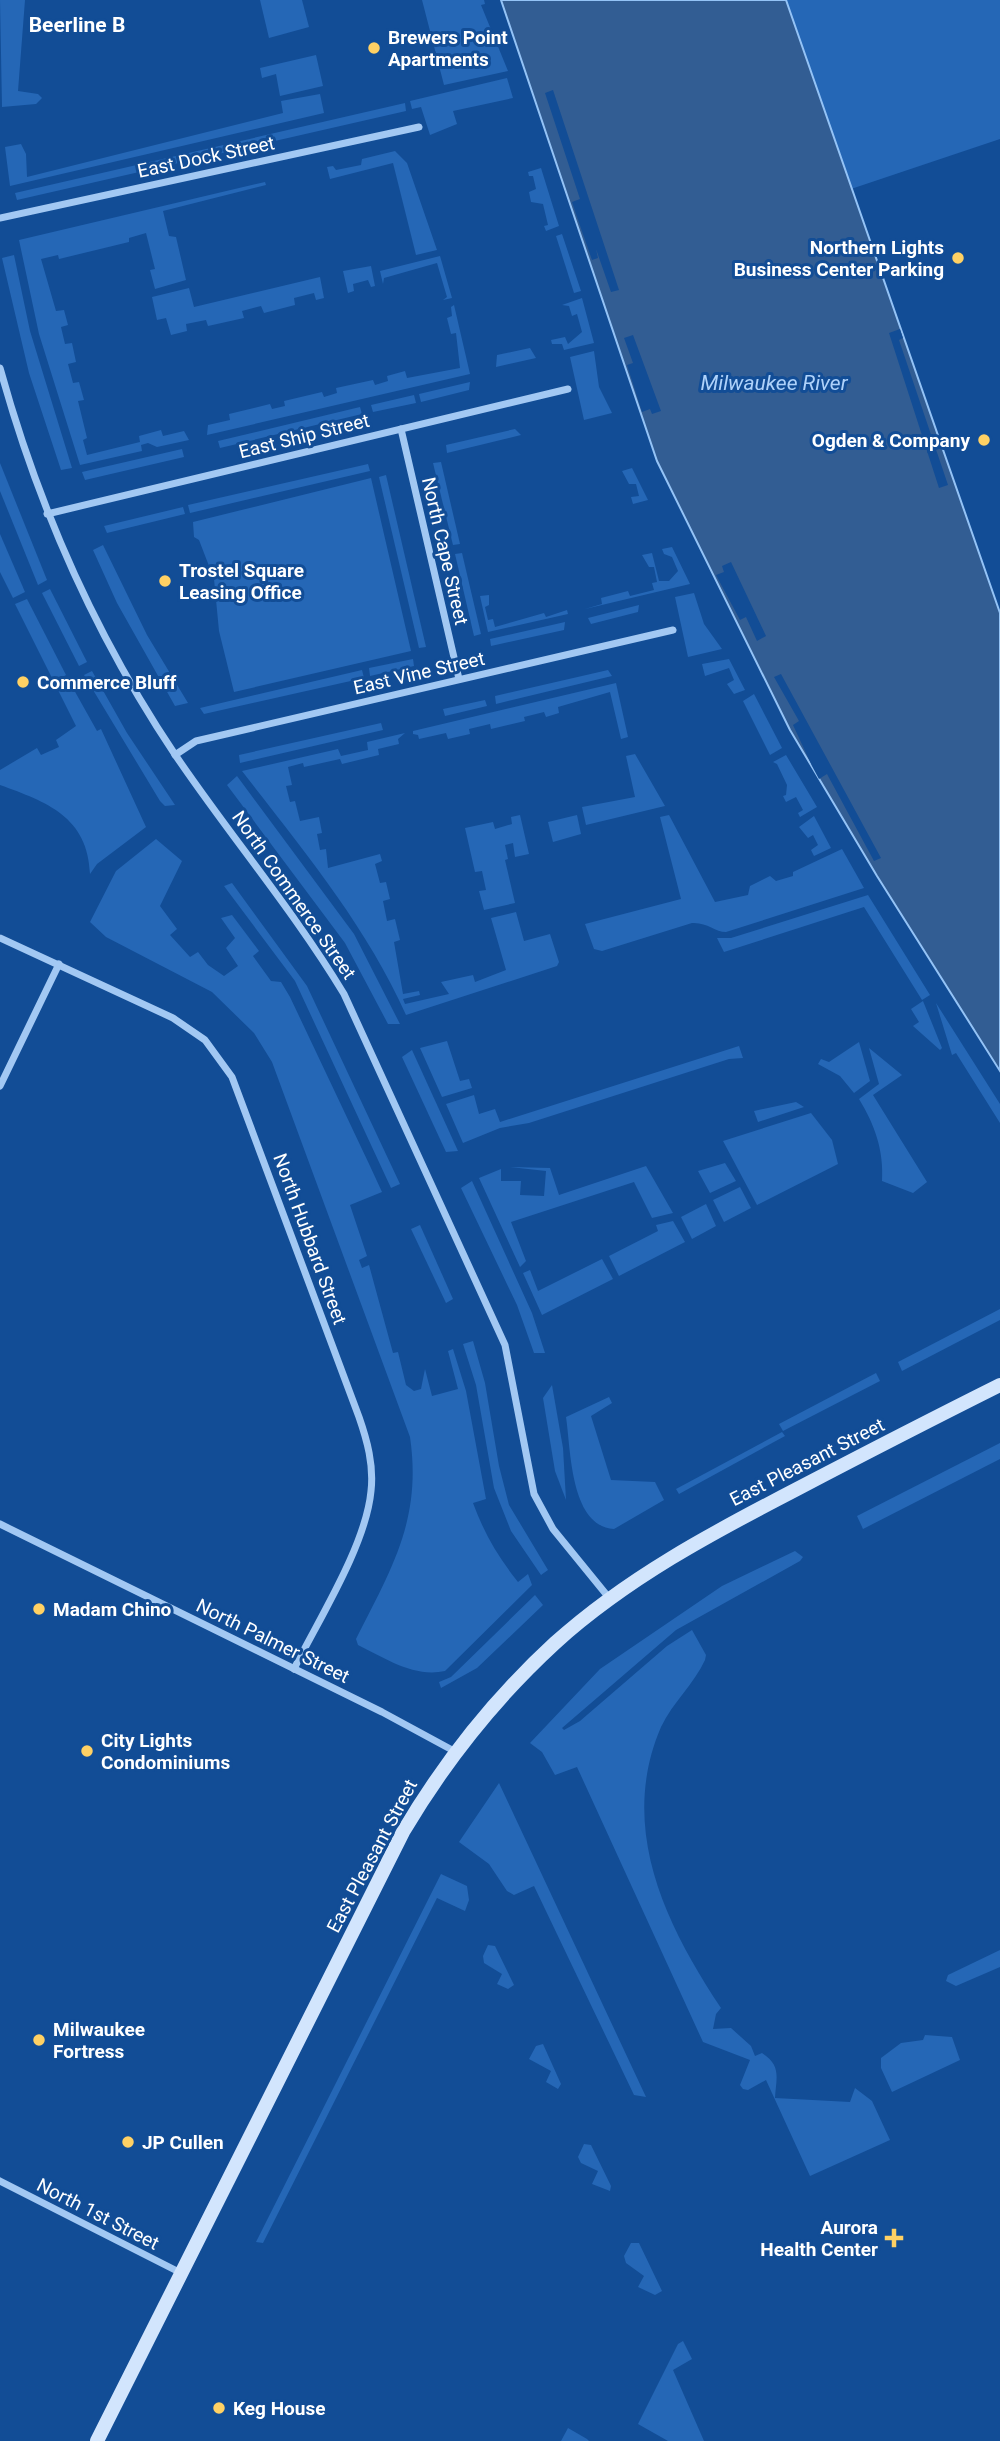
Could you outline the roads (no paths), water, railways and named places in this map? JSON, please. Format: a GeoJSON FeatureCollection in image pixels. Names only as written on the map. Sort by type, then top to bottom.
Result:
{"type":"FeatureCollection","features":[{"type":"Feature","properties":{"kind":"street","name":"East Dock Street"},"geometry":{"type":"LineString","coordinates":[[0,218],[419,127]]}},
{"type":"Feature","properties":{"kind":"street","name":"North Commerce Street"},"geometry":{"type":"LineString","coordinates":[[0,368],[47,514],[96,620],[175,755],[317,949],[344,994],[505,1345],[534,1494],[553,1529],[610,1599]]}},
{"type":"Feature","properties":{"kind":"street","name":"East Ship Street"},"geometry":{"type":"LineString","coordinates":[[47,514],[568,389]]}},
{"type":"Feature","properties":{"kind":"street","name":"North Cape Street"},"geometry":{"type":"LineString","coordinates":[[401,429],[459,679]]}},
{"type":"Feature","properties":{"kind":"street","name":"East Vine Street"},"geometry":{"type":"LineString","coordinates":[[175,755],[196,741],[673,629]]}},
{"type":"Feature","properties":{"kind":"street","name":"North Hubbard Street"},"geometry":{"type":"LineString","coordinates":[[0,939],[60,964],[173,1018],[205,1040],[232,1077],[366,1438],[372,1490],[356,1545],[294,1669]]}},
{"type":"Feature","properties":{"kind":"street"},"geometry":{"type":"LineString","coordinates":[[0,1086],[60,964]]}},
{"type":"Feature","properties":{"kind":"street","name":"East Pleasant Street"},"geometry":{"type":"LineString","coordinates":[[97,2441],[403,1832],[454,1751],[521,1675],[610,1599],[695,1542],[1000,1385]]}},
{"type":"Feature","properties":{"kind":"street","name":"North Palmer Street"},"geometry":{"type":"LineString","coordinates":[[0,1524],[454,1751]]}},
{"type":"Feature","properties":{"kind":"street","name":"North 1st Street"},"geometry":{"type":"LineString","coordinates":[[0,2181],[181,2274]]}},
{"type":"Feature","properties":{"kind":"water","name":"Milwaukee River"},"geometry":{"type":"Polygon","coordinates":[[[501,0],[786,0],[1000,613],[1000,1071],[877,876],[790,730],[657,461],[501,0]]]}},
{"type":"Feature","properties":{"kind":"place","name":"Brewers Point Apartments"},"geometry":{"type":"Point","coordinates":[374,48]}},
{"type":"Feature","properties":{"kind":"place","name":"Northern Lights Business Center Parking"},"geometry":{"type":"Point","coordinates":[958,258]}},
{"type":"Feature","properties":{"kind":"place","name":"Ogden & Company"},"geometry":{"type":"Point","coordinates":[984,440]}},
{"type":"Feature","properties":{"kind":"place","name":"Trostel Square Leasing Office"},"geometry":{"type":"Point","coordinates":[165,581]}},
{"type":"Feature","properties":{"kind":"place","name":"Commerce Bluff"},"geometry":{"type":"Point","coordinates":[23,682]}},
{"type":"Feature","properties":{"kind":"place","name":"Madam Chino"},"geometry":{"type":"Point","coordinates":[39,1609]}},
{"type":"Feature","properties":{"kind":"place","name":"City Lights Condominiums"},"geometry":{"type":"Point","coordinates":[87,1751]}},
{"type":"Feature","properties":{"kind":"place","name":"Milwaukee Fortress"},"geometry":{"type":"Point","coordinates":[39,2040]}},
{"type":"Feature","properties":{"kind":"place","name":"JP Cullen"},"geometry":{"type":"Point","coordinates":[128,2142]}},
{"type":"Feature","properties":{"kind":"place","name":"Aurora Health Center"},"geometry":{"type":"Point","coordinates":[894,2238]}},
{"type":"Feature","properties":{"kind":"place","name":"Keg House"},"geometry":{"type":"Point","coordinates":[219,2408]}},
{"type":"Feature","properties":{"kind":"district","name":"Beerline B"},"geometry":{"type":"Point","coordinates":[77,25]}}]}
